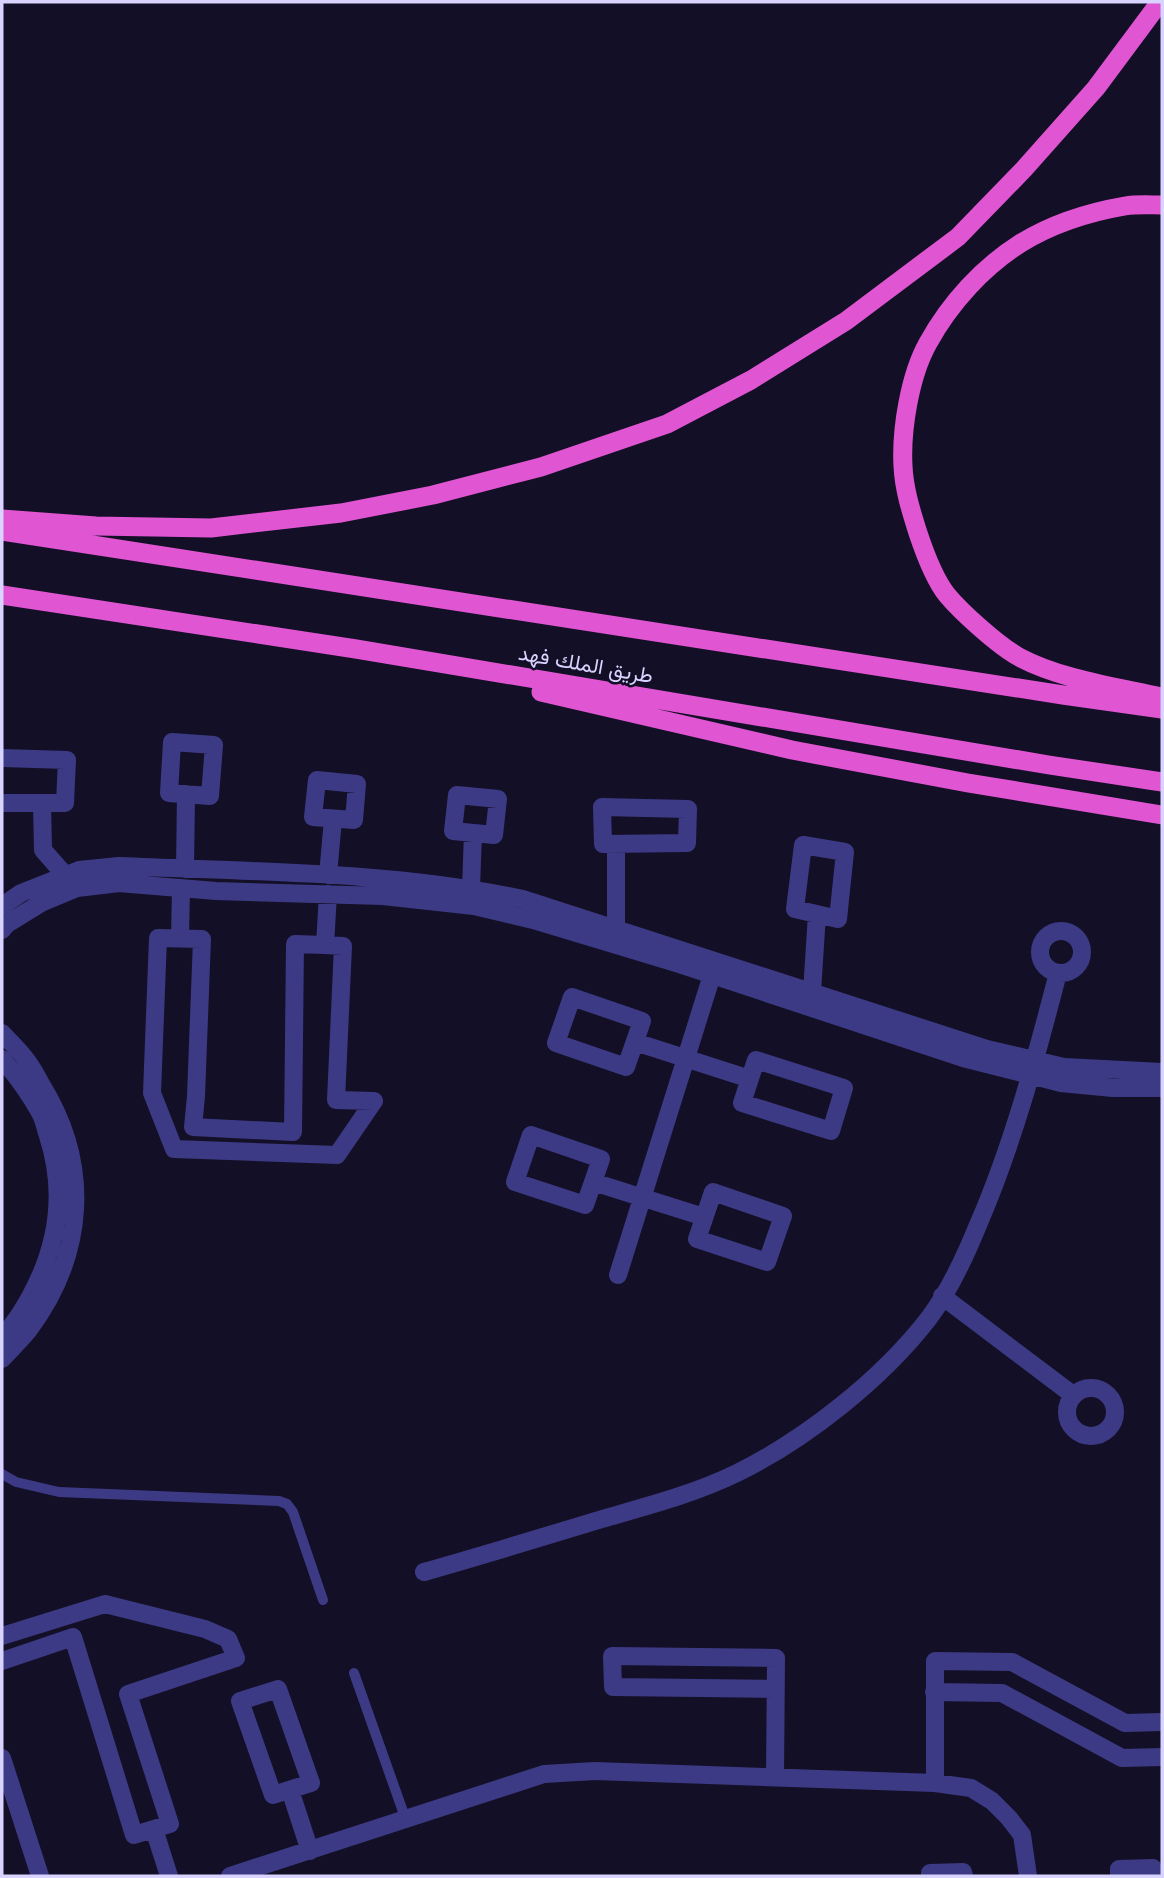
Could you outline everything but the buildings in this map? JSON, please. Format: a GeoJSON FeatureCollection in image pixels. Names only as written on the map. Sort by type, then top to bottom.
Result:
{"type":"FeatureCollection","features":[{"type":"Feature","properties":{"kind":"highway"},"geometry":{"type":"LineString","coordinates":[[2,519],[96,526],[211,528],[341,513],[433,495],[541,467],[667,424],[751,380],[846,321],[958,237],[1024,169],[1096,88],[1160,2]]}},
{"type":"Feature","properties":{"kind":"highway"},"geometry":{"type":"LineString","coordinates":[[1162,205],[1127,205],[1070,219],[1022,243],[985,270],[958,300],[928,344],[911,386],[904,427],[903,466],[909,504],[925,551],[946,594],[979,626],[1017,656],[1051,671],[1162,697]]}},
{"type":"Feature","properties":{"kind":"highway","name":"طريق الملك فهد"},"geometry":{"type":"LineString","coordinates":[[2,531],[1162,709]]}},
{"type":"Feature","properties":{"kind":"highway","name":"طريق الملك فهد"},"geometry":{"type":"LineString","coordinates":[[2,595],[356,649],[1162,782]]}},
{"type":"Feature","properties":{"kind":"highway"},"geometry":{"type":"LineString","coordinates":[[356,649],[792,750],[1162,815]]}},
{"type":"Feature","properties":{"kind":"street"},"geometry":{"type":"LineString","coordinates":[[2,758],[67,760],[65,803],[2,803]]}},
{"type":"Feature","properties":{"kind":"street"},"geometry":{"type":"LineString","coordinates":[[185,869],[187,794]]}},
{"type":"Feature","properties":{"kind":"street"},"geometry":{"type":"LineString","coordinates":[[42,803],[43,850],[65,875]]}},
{"type":"Feature","properties":{"kind":"street"},"geometry":{"type":"LineString","coordinates":[[602,807],[688,809],[687,843],[616,844],[603,844],[602,807]]}},
{"type":"Feature","properties":{"kind":"street"},"geometry":{"type":"LineString","coordinates":[[328,875],[333,819]]}},
{"type":"Feature","properties":{"kind":"street"},"geometry":{"type":"LineString","coordinates":[[471,888],[473,833]]}},
{"type":"Feature","properties":{"kind":"street"},"geometry":{"type":"LineString","coordinates":[[616,844],[616,928]]}},
{"type":"Feature","properties":{"kind":"street"},"geometry":{"type":"LineString","coordinates":[[2,906],[21,893],[79,870],[119,866],[396,879],[471,888],[523,899],[975,1045],[1033,1068],[1061,1083],[1113,1088],[1162,1088]]}},
{"type":"Feature","properties":{"kind":"street"},"geometry":{"type":"LineString","coordinates":[[2,930],[41,903],[77,888],[119,883],[216,891],[383,896],[474,906],[533,920],[712,975],[963,1058],[1033,1068],[1162,1072]]}},
{"type":"Feature","properties":{"kind":"street"},"geometry":{"type":"LineString","coordinates":[[180,938],[181,888]]}},
{"type":"Feature","properties":{"kind":"street"},"geometry":{"type":"LineString","coordinates":[[325,945],[328,894]]}},
{"type":"Feature","properties":{"kind":"street"},"geometry":{"type":"LineString","coordinates":[[812,992],[817,914]]}},
{"type":"Feature","properties":{"kind":"street"},"geometry":{"type":"LineString","coordinates":[[158,938],[202,939],[193,1128],[293,1132],[295,944],[325,945],[343,946],[336,1100],[374,1101],[337,1154],[174,1149],[152,1093],[158,938]]}},
{"type":"Feature","properties":{"kind":"street"},"geometry":{"type":"LineString","coordinates":[[424,1572],[684,1495],[737,1474],[785,1446],[885,1368],[929,1317],[962,1263],[993,1191],[1033,1068],[1058,973]]}},
{"type":"Feature","properties":{"kind":"street"},"geometry":{"type":"LineString","coordinates":[[618,1275],[712,975]]}},
{"type":"Feature","properties":{"kind":"street"},"geometry":{"type":"LineString","coordinates":[[572,997],[642,1021],[635,1042],[626,1067],[556,1044],[572,997]]}},
{"type":"Feature","properties":{"kind":"street"},"geometry":{"type":"LineString","coordinates":[[2,1033],[25,1058],[61,1122],[73,1165],[76,1206],[71,1247],[55,1287],[27,1332],[2,1359]]}},
{"type":"Feature","properties":{"kind":"street"},"geometry":{"type":"LineString","coordinates":[[635,1042],[750,1079]]}},
{"type":"Feature","properties":{"kind":"street"},"geometry":{"type":"LineString","coordinates":[[2,1059],[40,1112],[51,1144],[58,1211],[52,1247],[41,1278],[11,1327],[2,1336]]}},
{"type":"Feature","properties":{"kind":"street"},"geometry":{"type":"LineString","coordinates":[[756,1060],[844,1088],[831,1131],[742,1103],[750,1079],[756,1060]]}},
{"type":"Feature","properties":{"kind":"street"},"geometry":{"type":"LineString","coordinates":[[531,1135],[601,1159],[593,1182],[585,1205],[515,1182],[531,1135]]}},
{"type":"Feature","properties":{"kind":"street"},"geometry":{"type":"LineString","coordinates":[[593,1182],[705,1217]]}},
{"type":"Feature","properties":{"kind":"street"},"geometry":{"type":"LineString","coordinates":[[713,1192],[783,1216],[767,1262],[697,1239],[705,1217],[713,1192]]}},
{"type":"Feature","properties":{"kind":"street"},"geometry":{"type":"LineString","coordinates":[[942,1296],[1073,1395]]}},
{"type":"Feature","properties":{"kind":"street"},"geometry":{"type":"LineString","coordinates":[[2,1636],[105,1604],[205,1629],[228,1639],[236,1658],[128,1694],[170,1824],[134,1835],[73,1637],[2,1661]]}},
{"type":"Feature","properties":{"kind":"street"},"geometry":{"type":"LineString","coordinates":[[775,1689],[613,1687],[612,1656],[776,1658],[775,1777]]}},
{"type":"Feature","properties":{"kind":"street"},"geometry":{"type":"LineString","coordinates":[[934,1783],[935,1661],[1013,1662],[1125,1723],[1162,1722]]}},
{"type":"Feature","properties":{"kind":"street"},"geometry":{"type":"LineString","coordinates":[[278,1689],[311,1783],[290,1790],[273,1796],[240,1701],[278,1689]]}},
{"type":"Feature","properties":{"kind":"street"},"geometry":{"type":"LineString","coordinates":[[934,1692],[1002,1693],[1122,1758],[1162,1757]]}},
{"type":"Feature","properties":{"kind":"street"},"geometry":{"type":"LineString","coordinates":[[2,1758],[40,1876]]}},
{"type":"Feature","properties":{"kind":"street"},"geometry":{"type":"LineString","coordinates":[[230,1876],[263,1871],[310,1851],[544,1774],[595,1771],[934,1783],[971,1788],[992,1801],[1022,1835],[1028,1876]]}},
{"type":"Feature","properties":{"kind":"street"},"geometry":{"type":"LineString","coordinates":[[290,1790],[310,1851]]}},
{"type":"Feature","properties":{"kind":"street"},"geometry":{"type":"LineString","coordinates":[[154,1829],[169,1876]]}},
{"type":"Feature","properties":{"kind":"street"},"geometry":{"type":"LineString","coordinates":[[1119,1876],[1119,1869],[1153,1868],[1153,1876]]}},
{"type":"Feature","properties":{"kind":"street"},"geometry":{"type":"LineString","coordinates":[[930,1876],[930,1872],[963,1872],[964,1876]]}},
{"type":"Feature","properties":{"kind":"lane"},"geometry":{"type":"LineString","coordinates":[[2,1474],[16,1482],[59,1492],[279,1501],[287,1504],[293,1512],[323,1600]]}},
{"type":"Feature","properties":{"kind":"lane"},"geometry":{"type":"LineString","coordinates":[[354,1673],[406,1820]]}}]}
